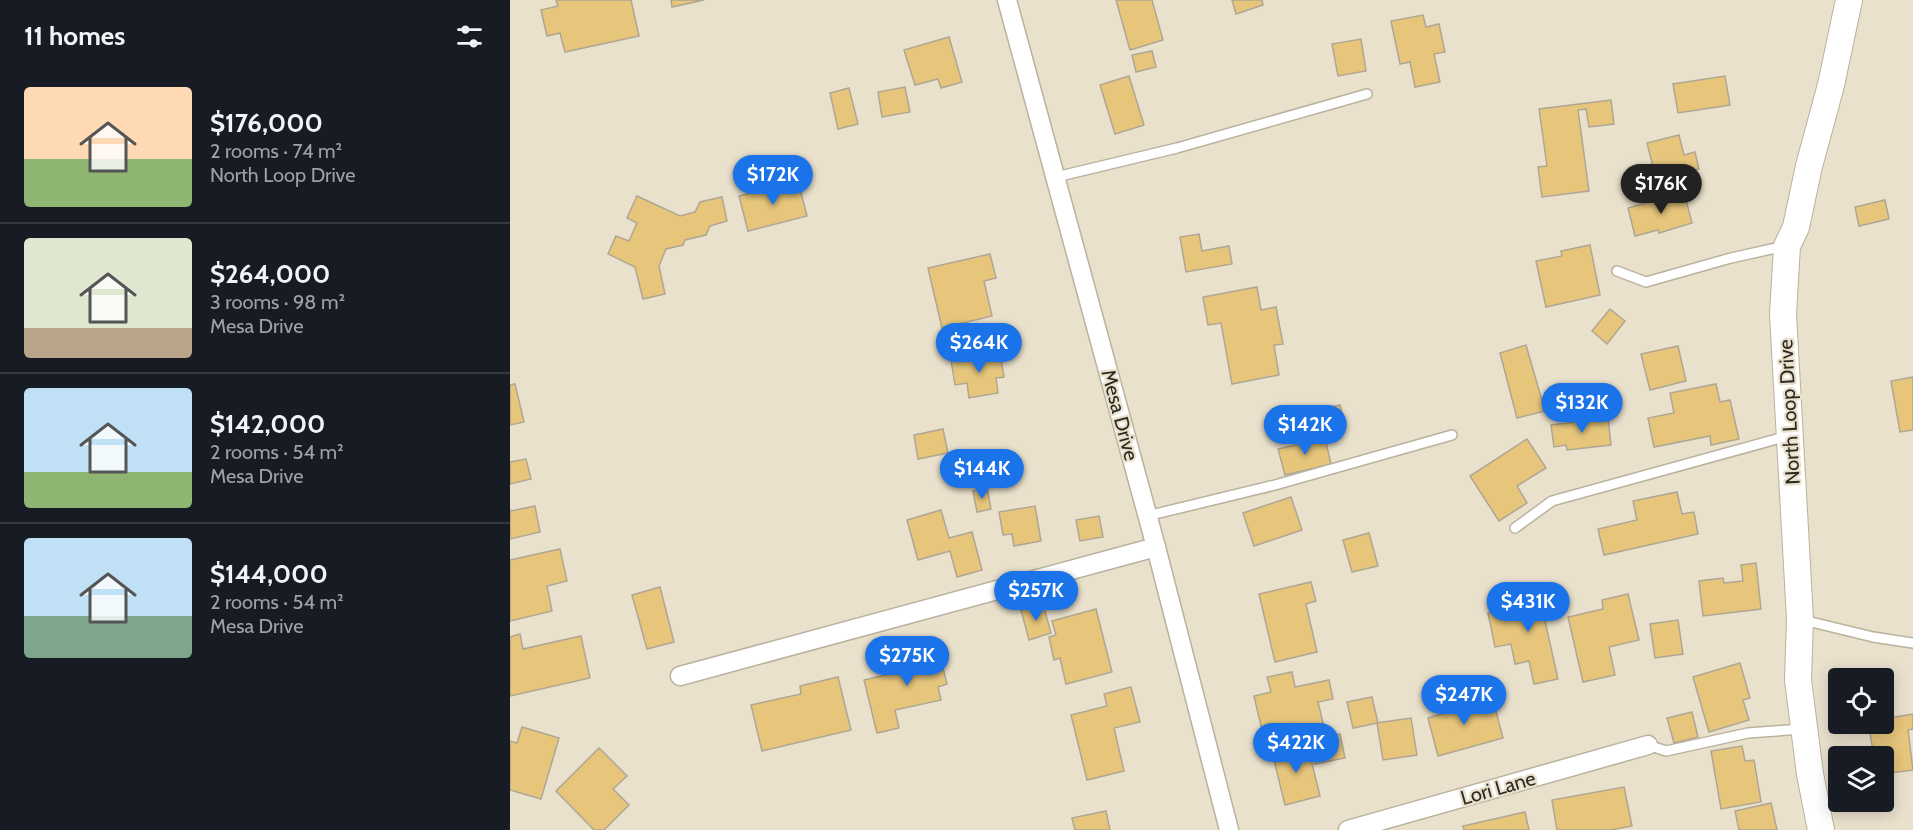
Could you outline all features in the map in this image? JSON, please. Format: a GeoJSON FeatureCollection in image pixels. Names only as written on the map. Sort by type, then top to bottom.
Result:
{"type":"FeatureCollection","features":[{"type":"Feature","properties":{"kind":"street","name":"Mesa Drive"},"geometry":{"type":"LineString","coordinates":[[1007,0],[1156,547],[1229,830]]}},
{"type":"Feature","properties":{"kind":"street","name":"North Loop Drive"},"geometry":{"type":"LineString","coordinates":[[1821,830],[1798,680],[1800,619],[1783,314],[1787,246],[1796,227],[1849,0]]}},
{"type":"Feature","properties":{"kind":"street"},"geometry":{"type":"LineString","coordinates":[[680,676],[1156,547]]}},
{"type":"Feature","properties":{"kind":"street","name":"Lori Lane"},"geometry":{"type":"LineString","coordinates":[[1348,830],[1648,745]]}},
{"type":"Feature","properties":{"kind":"lane"},"geometry":{"type":"LineString","coordinates":[[1056,177],[1177,148],[1366,94]]}},
{"type":"Feature","properties":{"kind":"lane"},"geometry":{"type":"LineString","coordinates":[[1617,271],[1646,282],[1731,258],[1787,246]]}},
{"type":"Feature","properties":{"kind":"lane"},"geometry":{"type":"LineString","coordinates":[[1147,516],[1275,485],[1452,435]]}},
{"type":"Feature","properties":{"kind":"lane"},"geometry":{"type":"LineString","coordinates":[[1515,528],[1552,501],[1790,435]]}},
{"type":"Feature","properties":{"kind":"lane"},"geometry":{"type":"LineString","coordinates":[[1800,619],[1873,637],[1913,643]]}},
{"type":"Feature","properties":{"kind":"lane"},"geometry":{"type":"LineString","coordinates":[[1648,745],[1666,751],[1748,733],[1804,729]]}},
{"type":"Feature","properties":{"kind":"building"},"geometry":{"type":"Polygon","coordinates":[[[556,0],[631,0],[639,36],[565,52],[560,33],[547,36],[541,10],[558,6],[556,0]]]}},
{"type":"Feature","properties":{"kind":"building"},"geometry":{"type":"Polygon","coordinates":[[[671,0],[704,0],[672,7],[671,0]]]}},
{"type":"Feature","properties":{"kind":"building"},"geometry":{"type":"Polygon","coordinates":[[[1116,0],[1152,0],[1163,40],[1130,50],[1116,0]]]}},
{"type":"Feature","properties":{"kind":"building"},"geometry":{"type":"Polygon","coordinates":[[[1232,0],[1262,0],[1263,5],[1236,14],[1232,0]]]}},
{"type":"Feature","properties":{"kind":"building"},"geometry":{"type":"Polygon","coordinates":[[[1423,15],[1426,27],[1439,24],[1445,52],[1434,54],[1440,82],[1415,87],[1410,62],[1400,64],[1391,21],[1423,15]]]}},
{"type":"Feature","properties":{"kind":"building"},"geometry":{"type":"Polygon","coordinates":[[[949,37],[962,82],[941,88],[938,79],[915,85],[904,50],[949,37]]]}},
{"type":"Feature","properties":{"kind":"building"},"geometry":{"type":"Polygon","coordinates":[[[1361,39],[1366,71],[1338,76],[1332,44],[1361,39]]]}},
{"type":"Feature","properties":{"kind":"building"},"geometry":{"type":"Polygon","coordinates":[[[1152,51],[1156,67],[1136,72],[1132,55],[1152,51]]]}},
{"type":"Feature","properties":{"kind":"building"},"geometry":{"type":"Polygon","coordinates":[[[1129,76],[1144,125],[1115,134],[1100,85],[1129,76]]]}},
{"type":"Feature","properties":{"kind":"building"},"geometry":{"type":"Polygon","coordinates":[[[1725,76],[1730,105],[1678,113],[1673,84],[1725,76]]]}},
{"type":"Feature","properties":{"kind":"building"},"geometry":{"type":"Polygon","coordinates":[[[905,87],[910,112],[882,117],[878,92],[905,87]]]}},
{"type":"Feature","properties":{"kind":"building"},"geometry":{"type":"Polygon","coordinates":[[[849,88],[858,124],[838,129],[830,93],[849,88]]]}},
{"type":"Feature","properties":{"kind":"building"},"geometry":{"type":"Polygon","coordinates":[[[1611,100],[1614,124],[1589,127],[1586,109],[1578,110],[1589,191],[1542,197],[1538,167],[1547,166],[1539,109],[1611,100]]]}},
{"type":"Feature","properties":{"kind":"building"},"geometry":{"type":"Polygon","coordinates":[[[1679,135],[1684,155],[1695,152],[1699,169],[1656,179],[1647,143],[1679,135]]]}},
{"type":"Feature","properties":{"kind":"building"},"geometry":{"type":"Polygon","coordinates":[[[798,181],[807,216],[748,231],[739,196],[798,181]]]}},
{"type":"Feature","properties":{"kind":"building"},"geometry":{"type":"Polygon","coordinates":[[[1684,192],[1692,223],[1659,233],[1658,230],[1635,236],[1628,208],[1684,192]]]}},
{"type":"Feature","properties":{"kind":"building"},"geometry":{"type":"Polygon","coordinates":[[[637,196],[680,216],[695,212],[700,202],[722,197],[727,221],[710,226],[706,235],[685,240],[683,245],[666,249],[659,266],[665,294],[643,299],[635,267],[608,254],[616,236],[629,241],[637,223],[627,218],[637,196]]]}},
{"type":"Feature","properties":{"kind":"building"},"geometry":{"type":"Polygon","coordinates":[[[1885,200],[1889,219],[1859,226],[1855,207],[1885,200]]]}},
{"type":"Feature","properties":{"kind":"building"},"geometry":{"type":"Polygon","coordinates":[[[1199,234],[1202,251],[1229,246],[1232,264],[1186,272],[1180,237],[1199,234]]]}},
{"type":"Feature","properties":{"kind":"building"},"geometry":{"type":"Polygon","coordinates":[[[1590,245],[1600,295],[1546,307],[1536,261],[1562,256],[1561,251],[1590,245]]]}},
{"type":"Feature","properties":{"kind":"building"},"geometry":{"type":"Polygon","coordinates":[[[990,254],[996,278],[984,281],[992,316],[942,328],[928,268],[990,254]]]}},
{"type":"Feature","properties":{"kind":"building"},"geometry":{"type":"Polygon","coordinates":[[[1257,287],[1261,310],[1276,307],[1283,344],[1274,345],[1279,375],[1232,384],[1221,323],[1208,325],[1203,297],[1257,287]]]}},
{"type":"Feature","properties":{"kind":"building"},"geometry":{"type":"Polygon","coordinates":[[[1610,309],[1625,321],[1607,344],[1592,331],[1610,309]]]}},
{"type":"Feature","properties":{"kind":"building"},"geometry":{"type":"Polygon","coordinates":[[[1526,345],[1545,411],[1517,418],[1500,353],[1526,345]]]}},
{"type":"Feature","properties":{"kind":"building"},"geometry":{"type":"Polygon","coordinates":[[[1678,346],[1686,381],[1650,390],[1641,354],[1678,346]]]}},
{"type":"Feature","properties":{"kind":"building"},"geometry":{"type":"Polygon","coordinates":[[[1000,353],[1004,377],[996,378],[998,393],[969,398],[967,383],[955,385],[951,360],[1000,353]]]}},
{"type":"Feature","properties":{"kind":"building"},"geometry":{"type":"Polygon","coordinates":[[[1913,377],[1913,430],[1900,432],[1891,381],[1913,377]]]}},
{"type":"Feature","properties":{"kind":"building"},"geometry":{"type":"Polygon","coordinates":[[[515,384],[524,422],[510,425],[510,385],[515,384]]]}},
{"type":"Feature","properties":{"kind":"building"},"geometry":{"type":"Polygon","coordinates":[[[1716,384],[1720,402],[1730,400],[1739,439],[1711,445],[1710,436],[1654,447],[1648,418],[1674,413],[1670,393],[1716,384]]]}},
{"type":"Feature","properties":{"kind":"building"},"geometry":{"type":"Polygon","coordinates":[[[1340,405],[1344,422],[1320,428],[1315,411],[1340,405]]]}},
{"type":"Feature","properties":{"kind":"building"},"geometry":{"type":"Polygon","coordinates":[[[1608,418],[1611,445],[1567,450],[1566,445],[1554,447],[1551,425],[1608,418]]]}},
{"type":"Feature","properties":{"kind":"building"},"geometry":{"type":"Polygon","coordinates":[[[943,429],[948,453],[918,459],[914,435],[943,429]]]}},
{"type":"Feature","properties":{"kind":"building"},"geometry":{"type":"Polygon","coordinates":[[[1325,438],[1331,464],[1285,475],[1278,449],[1325,438]]]}},
{"type":"Feature","properties":{"kind":"building"},"geometry":{"type":"Polygon","coordinates":[[[1527,439],[1546,468],[1517,486],[1527,503],[1499,521],[1470,476],[1527,439]]]}},
{"type":"Feature","properties":{"kind":"building"},"geometry":{"type":"Polygon","coordinates":[[[526,459],[531,479],[510,484],[510,462],[526,459]]]}},
{"type":"Feature","properties":{"kind":"building"},"geometry":{"type":"Polygon","coordinates":[[[987,488],[991,509],[977,512],[973,491],[987,488]]]}},
{"type":"Feature","properties":{"kind":"building"},"geometry":{"type":"Polygon","coordinates":[[[1677,492],[1682,514],[1694,512],[1698,534],[1604,555],[1598,529],[1637,520],[1633,501],[1677,492]]]}},
{"type":"Feature","properties":{"kind":"building"},"geometry":{"type":"Polygon","coordinates":[[[1291,497],[1302,530],[1254,546],[1243,513],[1291,497]]]}},
{"type":"Feature","properties":{"kind":"building"},"geometry":{"type":"Polygon","coordinates":[[[535,506],[540,532],[510,539],[510,509],[511,511],[535,506]]]}},
{"type":"Feature","properties":{"kind":"building"},"geometry":{"type":"Polygon","coordinates":[[[1035,506],[1041,541],[1014,546],[1012,534],[1003,535],[999,512],[1035,506]]]}},
{"type":"Feature","properties":{"kind":"building"},"geometry":{"type":"Polygon","coordinates":[[[941,510],[949,538],[972,532],[982,570],[957,577],[950,551],[918,560],[907,520],[941,510]]]}},
{"type":"Feature","properties":{"kind":"building"},"geometry":{"type":"Polygon","coordinates":[[[1099,516],[1103,537],[1080,541],[1076,520],[1099,516]]]}},
{"type":"Feature","properties":{"kind":"building"},"geometry":{"type":"Polygon","coordinates":[[[1369,533],[1378,566],[1352,572],[1343,540],[1369,533]]]}},
{"type":"Feature","properties":{"kind":"building"},"geometry":{"type":"Polygon","coordinates":[[[560,549],[567,581],[547,586],[552,611],[510,621],[510,560],[560,549]]]}},
{"type":"Feature","properties":{"kind":"building"},"geometry":{"type":"Polygon","coordinates":[[[1756,563],[1761,609],[1703,616],[1699,581],[1723,578],[1724,583],[1743,581],[1741,565],[1756,563]]]}},
{"type":"Feature","properties":{"kind":"building"},"geometry":{"type":"Polygon","coordinates":[[[1311,582],[1316,601],[1306,604],[1317,652],[1275,662],[1259,594],[1311,582]]]}},
{"type":"Feature","properties":{"kind":"building"},"geometry":{"type":"Polygon","coordinates":[[[1550,586],[1555,609],[1543,612],[1558,679],[1534,684],[1529,661],[1515,664],[1511,644],[1495,647],[1488,613],[1528,603],[1526,591],[1550,586]]]}},
{"type":"Feature","properties":{"kind":"building"},"geometry":{"type":"Polygon","coordinates":[[[660,587],[674,642],[647,649],[632,595],[660,587]]]}},
{"type":"Feature","properties":{"kind":"building"},"geometry":{"type":"Polygon","coordinates":[[[1628,594],[1639,640],[1609,647],[1615,675],[1583,682],[1568,617],[1603,609],[1602,600],[1628,594]]]}},
{"type":"Feature","properties":{"kind":"building"},"geometry":{"type":"Polygon","coordinates":[[[1043,604],[1051,633],[1029,640],[1021,610],[1043,604]]]}},
{"type":"Feature","properties":{"kind":"building"},"geometry":{"type":"Polygon","coordinates":[[[1096,609],[1112,672],[1066,684],[1060,658],[1054,660],[1049,637],[1056,635],[1052,621],[1096,609]]]}},
{"type":"Feature","properties":{"kind":"building"},"geometry":{"type":"Polygon","coordinates":[[[1678,620],[1683,654],[1655,658],[1650,624],[1678,620]]]}},
{"type":"Feature","properties":{"kind":"building"},"geometry":{"type":"Polygon","coordinates":[[[520,634],[523,649],[581,636],[590,678],[510,696],[510,637],[520,634]]]}},
{"type":"Feature","properties":{"kind":"building"},"geometry":{"type":"Polygon","coordinates":[[[936,640],[947,684],[938,687],[941,700],[895,710],[899,728],[877,733],[864,680],[915,668],[910,646],[936,640]]]}},
{"type":"Feature","properties":{"kind":"building"},"geometry":{"type":"Polygon","coordinates":[[[1740,663],[1750,698],[1743,700],[1749,720],[1709,732],[1693,677],[1740,663]]]}},
{"type":"Feature","properties":{"kind":"building"},"geometry":{"type":"Polygon","coordinates":[[[1292,672],[1295,687],[1329,680],[1333,699],[1318,702],[1325,731],[1297,737],[1294,723],[1262,730],[1254,696],[1271,692],[1267,677],[1292,672]]]}},
{"type":"Feature","properties":{"kind":"building"},"geometry":{"type":"Polygon","coordinates":[[[838,677],[851,730],[762,751],[751,705],[801,694],[800,686],[838,677]]]}},
{"type":"Feature","properties":{"kind":"building"},"geometry":{"type":"Polygon","coordinates":[[[1131,687],[1140,722],[1114,728],[1124,771],[1087,780],[1071,715],[1107,706],[1104,694],[1131,687]]]}},
{"type":"Feature","properties":{"kind":"building"},"geometry":{"type":"Polygon","coordinates":[[[1462,693],[1466,708],[1493,700],[1503,738],[1438,756],[1428,718],[1448,712],[1444,698],[1462,693]]]}},
{"type":"Feature","properties":{"kind":"building"},"geometry":{"type":"Polygon","coordinates":[[[1372,697],[1378,723],[1353,728],[1347,702],[1372,697]]]}},
{"type":"Feature","properties":{"kind":"building"},"geometry":{"type":"Polygon","coordinates":[[[1692,712],[1698,737],[1674,743],[1667,718],[1692,712]]]}},
{"type":"Feature","properties":{"kind":"building"},"geometry":{"type":"Polygon","coordinates":[[[1913,714],[1913,729],[1908,730],[1913,770],[1894,773],[1894,746],[1872,746],[1870,734],[1894,734],[1894,717],[1913,714]]]}},
{"type":"Feature","properties":{"kind":"building"},"geometry":{"type":"Polygon","coordinates":[[[1411,718],[1417,755],[1383,760],[1377,723],[1411,718]]]}},
{"type":"Feature","properties":{"kind":"building"},"geometry":{"type":"Polygon","coordinates":[[[522,727],[559,738],[541,799],[510,790],[510,741],[517,743],[522,727]]]}},
{"type":"Feature","properties":{"kind":"building"},"geometry":{"type":"Polygon","coordinates":[[[1340,734],[1345,758],[1315,764],[1310,740],[1340,734]]]}},
{"type":"Feature","properties":{"kind":"building"},"geometry":{"type":"Polygon","coordinates":[[[1307,743],[1320,796],[1285,805],[1272,752],[1307,743]]]}},
{"type":"Feature","properties":{"kind":"building"},"geometry":{"type":"Polygon","coordinates":[[[1742,746],[1745,761],[1754,760],[1761,802],[1721,809],[1711,751],[1742,746]]]}},
{"type":"Feature","properties":{"kind":"building"},"geometry":{"type":"Polygon","coordinates":[[[599,748],[627,776],[613,789],[629,805],[604,830],[594,830],[556,791],[599,748]]]}},
{"type":"Feature","properties":{"kind":"building"},"geometry":{"type":"Polygon","coordinates":[[[1624,787],[1632,826],[1611,830],[1557,830],[1552,800],[1624,787]]]}},
{"type":"Feature","properties":{"kind":"building"},"geometry":{"type":"Polygon","coordinates":[[[1771,803],[1777,830],[1739,830],[1735,811],[1771,803]]]}},
{"type":"Feature","properties":{"kind":"building"},"geometry":{"type":"Polygon","coordinates":[[[1106,811],[1110,830],[1075,830],[1072,818],[1106,811]]]}},
{"type":"Feature","properties":{"kind":"building"},"geometry":{"type":"Polygon","coordinates":[[[1525,812],[1529,830],[1464,830],[1463,826],[1525,812]]]}}]}
